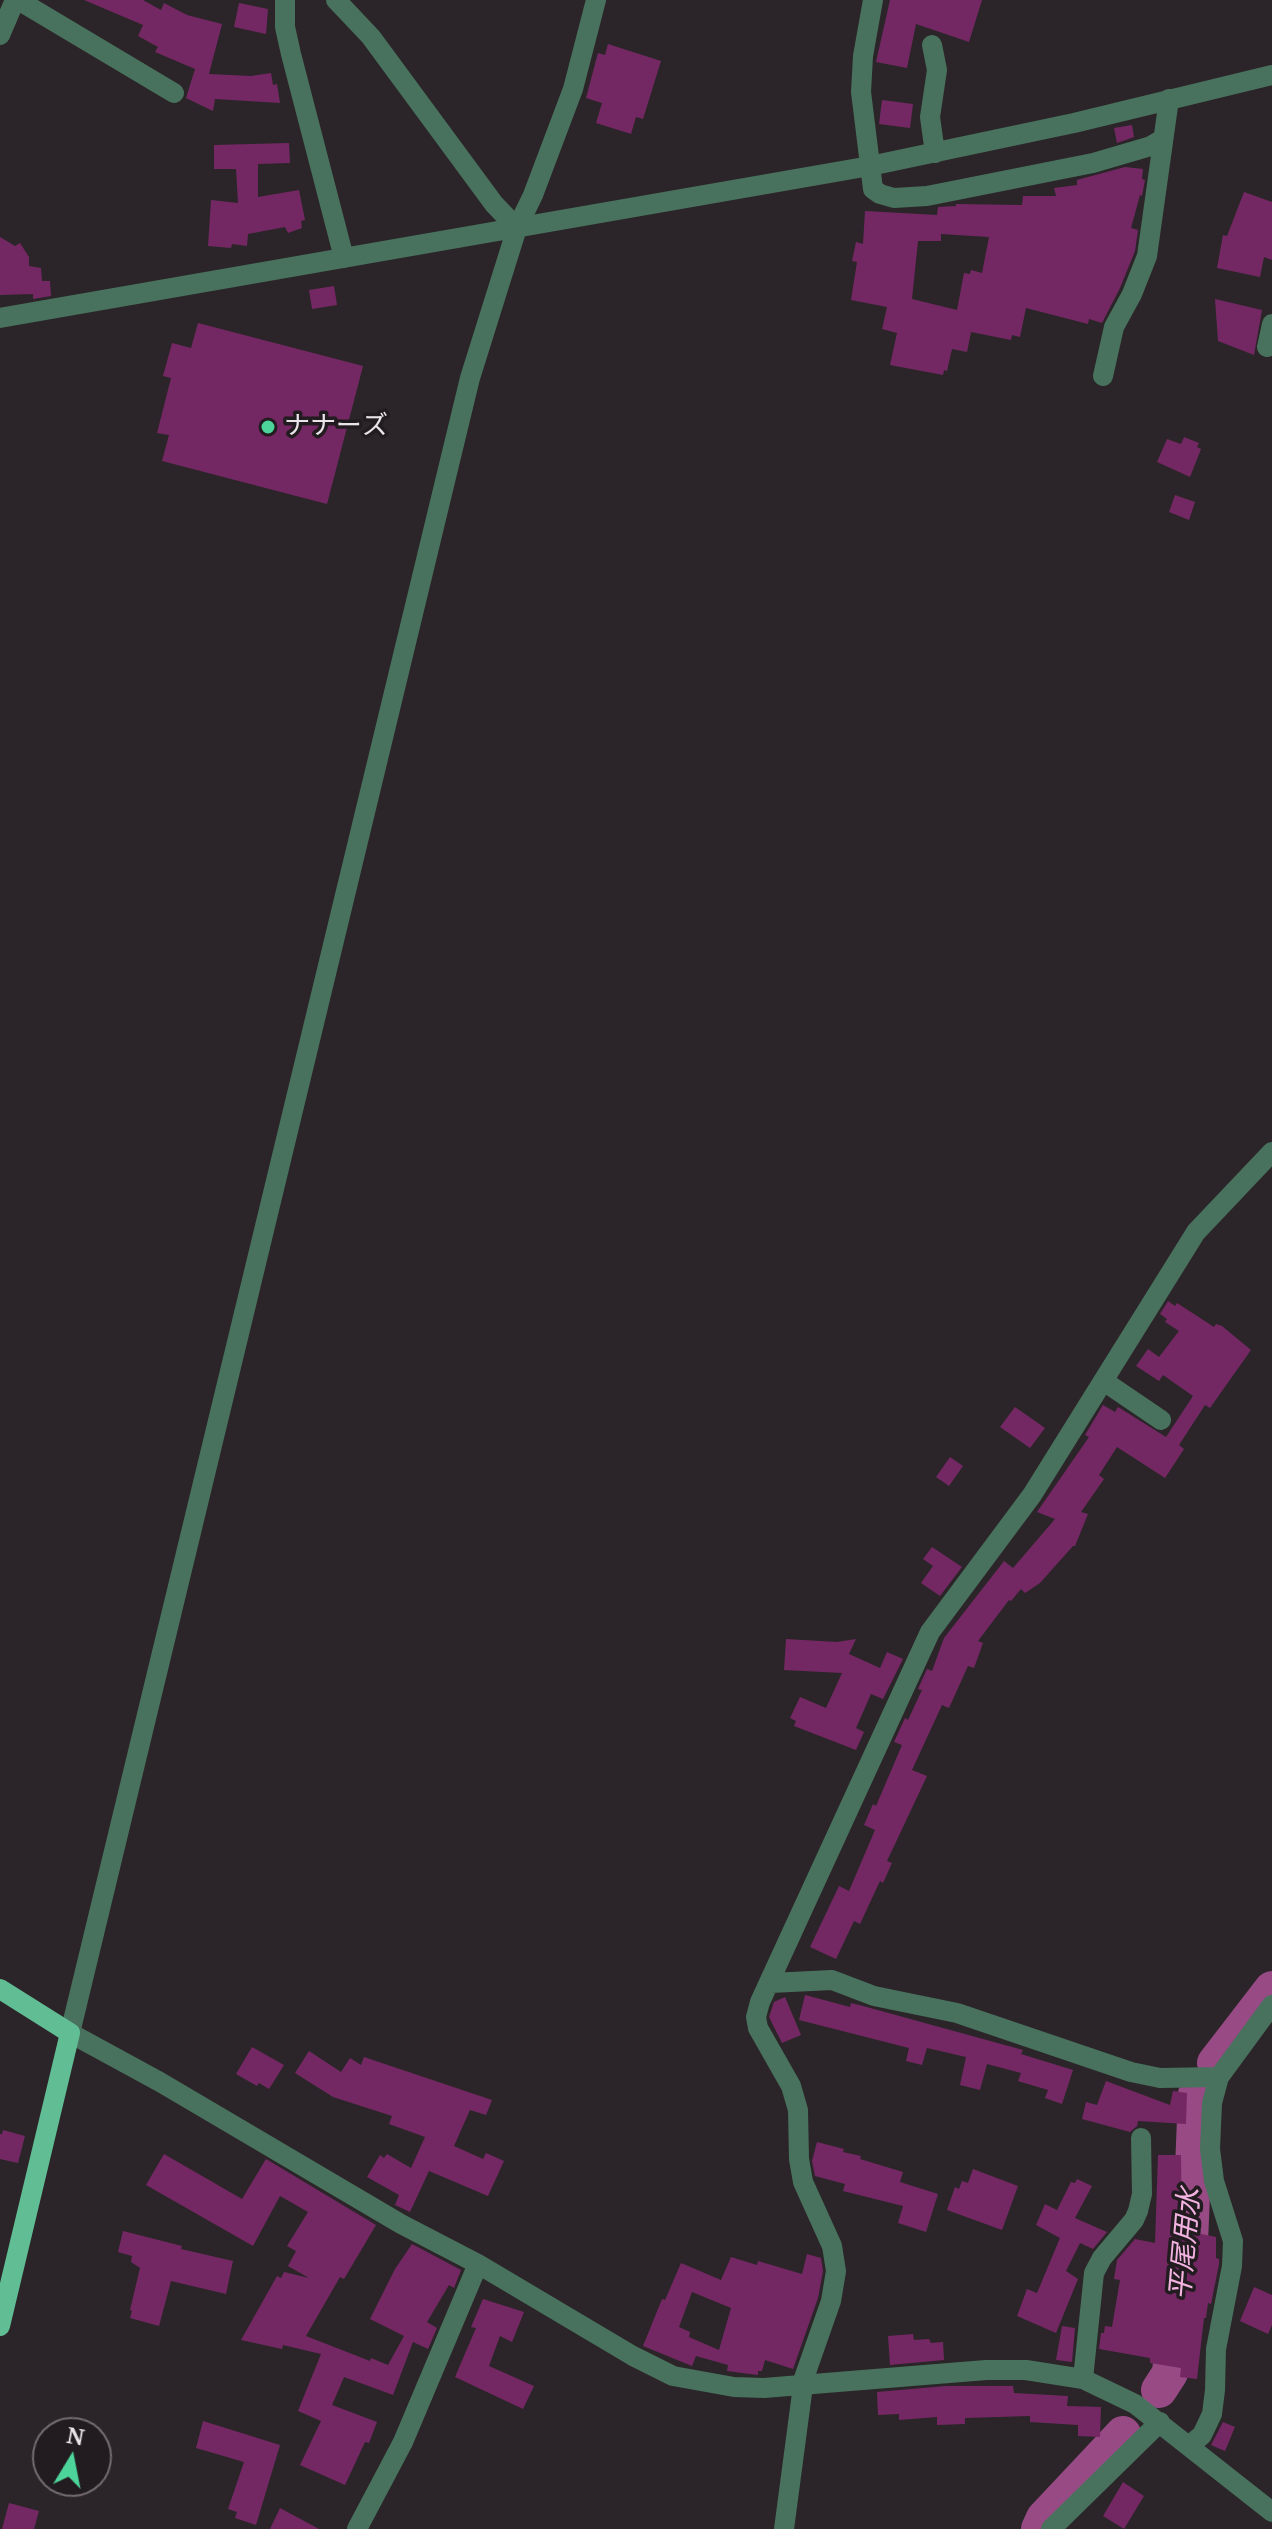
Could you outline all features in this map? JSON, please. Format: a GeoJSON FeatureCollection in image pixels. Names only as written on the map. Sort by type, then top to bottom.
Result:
{"type":"FeatureCollection","features":[{"type":"Feature","properties":{"kind":"main road"},"geometry":{"type":"LineString","coordinates":[[0,1989],[70,2033],[0,2326]]}},
{"type":"Feature","properties":{"kind":"street"},"geometry":{"type":"LineString","coordinates":[[0,35],[17,0],[174,93]]}},
{"type":"Feature","properties":{"kind":"street"},"geometry":{"type":"LineString","coordinates":[[285,0],[285,27],[291,54],[344,258]]}},
{"type":"Feature","properties":{"kind":"street"},"geometry":{"type":"LineString","coordinates":[[336,0],[371,37],[494,204],[517,228]]}},
{"type":"Feature","properties":{"kind":"street"},"geometry":{"type":"LineString","coordinates":[[596,0],[569,101],[517,228],[484,328],[460,417],[70,2033],[673,2376],[734,2387],[1013,2370],[1083,2379],[1135,2404],[1272,2512]]}},
{"type":"Feature","properties":{"kind":"street"},"geometry":{"type":"LineString","coordinates":[[873,0],[860,76],[873,189],[880,194],[894,198],[927,196],[1093,163],[1151,146],[1163,139]]}},
{"type":"Feature","properties":{"kind":"street"},"geometry":{"type":"LineString","coordinates":[[932,45],[937,70],[930,117],[935,153]]}},
{"type":"Feature","properties":{"kind":"street"},"geometry":{"type":"LineString","coordinates":[[0,318],[870,166],[1074,123],[1272,75]]}},
{"type":"Feature","properties":{"kind":"street"},"geometry":{"type":"LineString","coordinates":[[1103,376],[1114,327],[1132,294],[1147,256],[1169,99]]}},
{"type":"Feature","properties":{"kind":"street"},"geometry":{"type":"LineString","coordinates":[[1267,347],[1272,324]]}},
{"type":"Feature","properties":{"kind":"street"},"geometry":{"type":"LineString","coordinates":[[784,2529],[806,2372],[831,2301],[836,2271],[829,2237],[803,2182],[798,2110],[791,2086],[758,2028],[756,2017],[930,1632],[1032,1495],[1196,1232],[1272,1152]]}},
{"type":"Feature","properties":{"kind":"street"},"geometry":{"type":"LineString","coordinates":[[1105,1382],[1161,1420]]}},
{"type":"Feature","properties":{"kind":"street"},"geometry":{"type":"LineString","coordinates":[[770,1983],[832,1980],[874,1996],[957,2013],[1131,2072],[1160,2078],[1219,2077]]}},
{"type":"Feature","properties":{"kind":"street"},"geometry":{"type":"LineString","coordinates":[[1189,2446],[1202,2435],[1212,2414],[1216,2349],[1232,2266],[1233,2241],[1214,2181],[1210,2149],[1212,2103],[1219,2077],[1272,2005]]}},
{"type":"Feature","properties":{"kind":"street"},"geometry":{"type":"LineString","coordinates":[[1083,2379],[1094,2273],[1138,2211],[1142,2194],[1141,2138]]}},
{"type":"Feature","properties":{"kind":"street"},"geometry":{"type":"LineString","coordinates":[[357,2529],[403,2442],[478,2264]]}},
{"type":"Feature","properties":{"kind":"street"},"geometry":{"type":"LineString","coordinates":[[1051,2529],[1160,2422]]}},
{"type":"Feature","properties":{"kind":"building"},"geometry":{"type":"Polygon","coordinates":[[[84,0],[143,0],[161,10],[164,3],[187,15],[222,24],[209,74],[251,76],[271,73],[273,85],[277,84],[280,103],[215,99],[213,111],[186,98],[195,69],[155,52],[158,47],[138,36],[143,25],[84,0]]]}},
{"type":"Feature","properties":{"kind":"building"},"geometry":{"type":"Polygon","coordinates":[[[890,0],[982,0],[969,42],[916,24],[907,68],[876,62],[890,0]]]}},
{"type":"Feature","properties":{"kind":"building"},"geometry":{"type":"Polygon","coordinates":[[[239,3],[268,9],[266,34],[234,27],[239,3]]]}},
{"type":"Feature","properties":{"kind":"building"},"geometry":{"type":"Polygon","coordinates":[[[608,44],[661,61],[643,119],[636,117],[631,134],[596,123],[602,103],[586,98],[598,53],[605,55],[608,44]]]}},
{"type":"Feature","properties":{"kind":"building"},"geometry":{"type":"Polygon","coordinates":[[[882,100],[913,104],[910,128],[879,124],[882,100]]]}},
{"type":"Feature","properties":{"kind":"building"},"geometry":{"type":"Polygon","coordinates":[[[1132,125],[1134,137],[1117,143],[1114,128],[1132,125]]]}},
{"type":"Feature","properties":{"kind":"building"},"geometry":{"type":"Polygon","coordinates":[[[289,143],[290,163],[258,164],[258,197],[299,190],[305,220],[301,221],[302,228],[288,233],[285,227],[248,234],[247,246],[208,246],[211,200],[238,203],[236,169],[214,169],[214,145],[289,143]]]}},
{"type":"Feature","properties":{"kind":"building"},"geometry":{"type":"Polygon","coordinates":[[[1125,167],[1143,169],[1142,179],[1145,180],[1131,228],[1138,230],[1135,251],[1102,323],[1089,319],[1088,324],[1026,308],[1020,337],[1012,335],[1011,340],[971,332],[967,352],[952,349],[947,371],[944,370],[943,375],[890,365],[897,333],[882,329],[887,307],[851,300],[857,262],[852,261],[856,242],[863,244],[865,211],[937,215],[938,207],[956,204],[1022,205],[1023,196],[1056,196],[1054,188],[1077,185],[1077,180],[1125,167]],[[941,234],[941,241],[918,241],[912,299],[957,310],[964,273],[970,274],[971,270],[982,273],[989,237],[941,234]]]}},
{"type":"Feature","properties":{"kind":"building"},"geometry":{"type":"Polygon","coordinates":[[[1244,192],[1272,202],[1272,260],[1264,257],[1260,277],[1217,268],[1223,235],[1227,236],[1244,192]]]}},
{"type":"Feature","properties":{"kind":"building"},"geometry":{"type":"Polygon","coordinates":[[[0,237],[15,246],[20,243],[29,257],[29,266],[41,268],[42,281],[50,281],[51,296],[33,299],[33,294],[0,295],[0,237]]]}},
{"type":"Feature","properties":{"kind":"building"},"geometry":{"type":"Polygon","coordinates":[[[334,286],[337,305],[312,309],[309,290],[334,286]]]}},
{"type":"Feature","properties":{"kind":"building"},"geometry":{"type":"Polygon","coordinates":[[[1215,299],[1262,310],[1254,355],[1218,341],[1215,299]]]}},
{"type":"Feature","properties":{"kind":"building"},"geometry":{"type":"Polygon","coordinates":[[[198,323],[363,366],[327,504],[162,461],[169,435],[157,433],[171,378],[163,376],[172,343],[191,348],[198,323]]]}},
{"type":"Feature","properties":{"kind":"building"},"geometry":{"type":"Polygon","coordinates":[[[1184,437],[1199,443],[1197,447],[1201,449],[1190,477],[1157,462],[1167,439],[1181,444],[1184,437]]]}},
{"type":"Feature","properties":{"kind":"building"},"geometry":{"type":"Polygon","coordinates":[[[1175,495],[1195,502],[1189,520],[1169,512],[1175,495]]]}},
{"type":"Feature","properties":{"kind":"building"},"geometry":{"type":"Polygon","coordinates":[[[1168,1301],[1175,1306],[1177,1303],[1214,1327],[1216,1324],[1222,1326],[1251,1350],[1210,1408],[1205,1405],[1179,1445],[1184,1449],[1165,1478],[1117,1447],[1099,1475],[1104,1479],[1081,1512],[1088,1514],[1075,1546],[1040,1583],[1025,1593],[1021,1589],[1009,1600],[978,1641],[983,1643],[974,1668],[968,1666],[949,1708],[942,1705],[912,1770],[927,1776],[887,1861],[892,1863],[883,1883],[880,1881],[860,1924],[854,1921],[836,1959],[810,1947],[839,1886],[849,1891],[875,1830],[864,1825],[873,1804],[876,1806],[902,1745],[894,1742],[922,1690],[918,1689],[927,1669],[932,1671],[944,1638],[1004,1561],[1013,1568],[1055,1519],[1037,1512],[1089,1437],[1085,1435],[1103,1405],[1115,1412],[1118,1407],[1166,1437],[1193,1396],[1163,1375],[1159,1381],[1136,1366],[1148,1349],[1159,1357],[1179,1331],[1165,1322],[1167,1319],[1160,1314],[1168,1301]]]}},
{"type":"Feature","properties":{"kind":"building"},"geometry":{"type":"Polygon","coordinates":[[[1015,1407],[1045,1428],[1030,1448],[1000,1427],[1015,1407]]]}},
{"type":"Feature","properties":{"kind":"building"},"geometry":{"type":"Polygon","coordinates":[[[950,1457],[963,1466],[949,1486],[936,1477],[950,1457]]]}},
{"type":"Feature","properties":{"kind":"building"},"geometry":{"type":"Polygon","coordinates":[[[932,1547],[962,1567],[940,1596],[921,1583],[933,1566],[923,1559],[932,1547]]]}},
{"type":"Feature","properties":{"kind":"building"},"geometry":{"type":"Polygon","coordinates":[[[786,1639],[837,1642],[856,1639],[849,1654],[880,1668],[887,1652],[903,1659],[883,1699],[871,1694],[856,1728],[864,1732],[856,1750],[794,1726],[796,1721],[790,1718],[800,1697],[826,1708],[842,1673],[784,1670],[786,1639]]]}},
{"type":"Feature","properties":{"kind":"building"},"geometry":{"type":"Polygon","coordinates":[[[805,1995],[850,2007],[851,2003],[863,2006],[1023,2050],[1021,2054],[1073,2070],[1062,2104],[1045,2098],[1048,2090],[1018,2081],[1021,2073],[987,2064],[980,2090],[960,2085],[966,2057],[927,2048],[922,2065],[906,2061],[909,2048],[799,2020],[805,1995]]]}},
{"type":"Feature","properties":{"kind":"building"},"geometry":{"type":"Polygon","coordinates":[[[785,1997],[801,2035],[782,2043],[769,2017],[774,2002],[785,1997]]]}},
{"type":"Feature","properties":{"kind":"building"},"geometry":{"type":"Polygon","coordinates":[[[252,2047],[284,2065],[269,2089],[236,2074],[252,2047]]]}},
{"type":"Feature","properties":{"kind":"building"},"geometry":{"type":"Polygon","coordinates":[[[309,2051],[341,2072],[350,2058],[361,2065],[364,2057],[492,2100],[486,2115],[470,2110],[454,2146],[483,2159],[486,2153],[504,2161],[488,2196],[429,2171],[410,2212],[395,2205],[399,2195],[367,2177],[380,2155],[384,2158],[387,2154],[411,2168],[425,2137],[389,2124],[392,2116],[333,2097],[295,2073],[309,2051]]]}},
{"type":"Feature","properties":{"kind":"building"},"geometry":{"type":"Polygon","coordinates":[[[1106,2081],[1170,2105],[1173,2091],[1187,2093],[1186,2124],[1138,2121],[1130,2132],[1082,2119],[1086,2102],[1097,2105],[1106,2081]]]}},
{"type":"Feature","properties":{"kind":"building"},"geometry":{"type":"Polygon","coordinates":[[[3,2130],[25,2136],[18,2163],[0,2159],[0,2134],[3,2130]]]}},
{"type":"Feature","properties":{"kind":"building"},"geometry":{"type":"Polygon","coordinates":[[[817,2142],[903,2172],[900,2182],[938,2194],[926,2232],[898,2223],[903,2206],[843,2191],[845,2184],[815,2176],[812,2161],[817,2142]]]}},
{"type":"Feature","properties":{"kind":"building"},"geometry":{"type":"Polygon","coordinates":[[[164,2154],[242,2199],[266,2159],[376,2225],[344,2279],[340,2277],[306,2336],[370,2361],[371,2358],[388,2365],[404,2336],[370,2319],[395,2269],[412,2244],[461,2270],[454,2288],[449,2285],[427,2322],[437,2328],[428,2349],[413,2342],[393,2395],[344,2377],[332,2405],[377,2422],[345,2485],[300,2465],[321,2421],[298,2411],[321,2354],[241,2340],[277,2276],[281,2278],[284,2272],[309,2278],[288,2266],[296,2251],[287,2246],[308,2212],[280,2196],[253,2246],[146,2185],[164,2154]]]}},
{"type":"Feature","properties":{"kind":"building"},"geometry":{"type":"Polygon","coordinates":[[[1158,2155],[1181,2155],[1182,2230],[1216,2237],[1219,2264],[1211,2304],[1208,2303],[1204,2318],[1197,2379],[1180,2377],[1181,2368],[1150,2363],[1150,2358],[1099,2349],[1105,2326],[1112,2327],[1120,2280],[1114,2279],[1117,2260],[1135,2239],[1155,2243],[1158,2155]]]}},
{"type":"Feature","properties":{"kind":"building"},"geometry":{"type":"Polygon","coordinates":[[[973,2169],[1018,2186],[1002,2230],[947,2210],[955,2187],[959,2189],[962,2181],[968,2183],[973,2169]]]}},
{"type":"Feature","properties":{"kind":"building"},"geometry":{"type":"Polygon","coordinates":[[[1077,2179],[1092,2186],[1075,2218],[1107,2232],[1093,2249],[1080,2243],[1066,2271],[1078,2279],[1056,2333],[1017,2316],[1027,2289],[1037,2293],[1060,2238],[1036,2225],[1045,2204],[1057,2210],[1071,2182],[1075,2183],[1077,2179]]]}},
{"type":"Feature","properties":{"kind":"building"},"geometry":{"type":"Polygon","coordinates":[[[123,2231],[233,2261],[226,2294],[171,2281],[159,2326],[130,2318],[140,2268],[131,2262],[132,2256],[118,2252],[123,2231]]]}},
{"type":"Feature","properties":{"kind":"building"},"geometry":{"type":"Polygon","coordinates":[[[807,2254],[821,2258],[823,2271],[818,2298],[793,2369],[765,2360],[758,2375],[727,2371],[728,2365],[696,2356],[692,2366],[643,2346],[681,2263],[721,2280],[731,2257],[802,2274],[807,2254]],[[692,2292],[679,2327],[690,2332],[689,2337],[719,2350],[731,2308],[692,2292]]]}},
{"type":"Feature","properties":{"kind":"building"},"geometry":{"type":"Polygon","coordinates":[[[1254,2287],[1272,2295],[1272,2325],[1268,2334],[1240,2321],[1254,2287]]]}},
{"type":"Feature","properties":{"kind":"building"},"geometry":{"type":"Polygon","coordinates":[[[483,2299],[524,2312],[512,2342],[500,2336],[489,2366],[534,2386],[523,2409],[455,2377],[476,2328],[471,2327],[483,2299]]]}},
{"type":"Feature","properties":{"kind":"building"},"geometry":{"type":"Polygon","coordinates":[[[1062,2326],[1075,2328],[1072,2362],[1056,2360],[1062,2326]]]}},
{"type":"Feature","properties":{"kind":"building"},"geometry":{"type":"Polygon","coordinates":[[[913,2334],[914,2340],[943,2342],[944,2360],[890,2365],[888,2336],[913,2334]]]}},
{"type":"Feature","properties":{"kind":"building"},"geometry":{"type":"Polygon","coordinates":[[[946,2386],[1013,2386],[1014,2393],[1068,2396],[1067,2406],[1101,2407],[1100,2437],[1078,2436],[1078,2425],[1030,2422],[1030,2416],[965,2418],[965,2424],[937,2425],[937,2417],[899,2420],[899,2414],[878,2415],[877,2392],[946,2386]]]}},
{"type":"Feature","properties":{"kind":"building"},"geometry":{"type":"Polygon","coordinates":[[[203,2421],[280,2445],[256,2525],[235,2518],[237,2512],[228,2509],[244,2462],[196,2448],[203,2421]]]}},
{"type":"Feature","properties":{"kind":"building"},"geometry":{"type":"Polygon","coordinates":[[[1223,2422],[1235,2427],[1225,2451],[1211,2445],[1223,2422]]]}},
{"type":"Feature","properties":{"kind":"building"},"geometry":{"type":"Polygon","coordinates":[[[1123,2482],[1144,2496],[1124,2529],[1103,2516],[1123,2482]]]}},
{"type":"Feature","properties":{"kind":"building"},"geometry":{"type":"Polygon","coordinates":[[[9,2503],[39,2511],[34,2529],[2,2529],[9,2503]]]}},
{"type":"Feature","properties":{"kind":"building"},"geometry":{"type":"Polygon","coordinates":[[[280,2508],[319,2529],[270,2529],[280,2508]]]}},
{"type":"Feature","properties":{"kind":"waterway","name":"平尾用水"},"geometry":{"type":"LineString","coordinates":[[1215,2063],[1272,1989]]}},
{"type":"Feature","properties":{"kind":"waterway","name":"平尾用水"},"geometry":{"type":"LineString","coordinates":[[1159,2390],[1170,2373],[1175,2317],[1190,2243],[1196,2094]]}},
{"type":"Feature","properties":{"kind":"waterway","name":"平尾用水"},"geometry":{"type":"LineString","coordinates":[[1039,2529],[1044,2518],[1123,2434]]}},
{"type":"Feature","properties":{"kind":"place","name":"ナナーズ"},"geometry":{"type":"Point","coordinates":[268,427]}}]}
